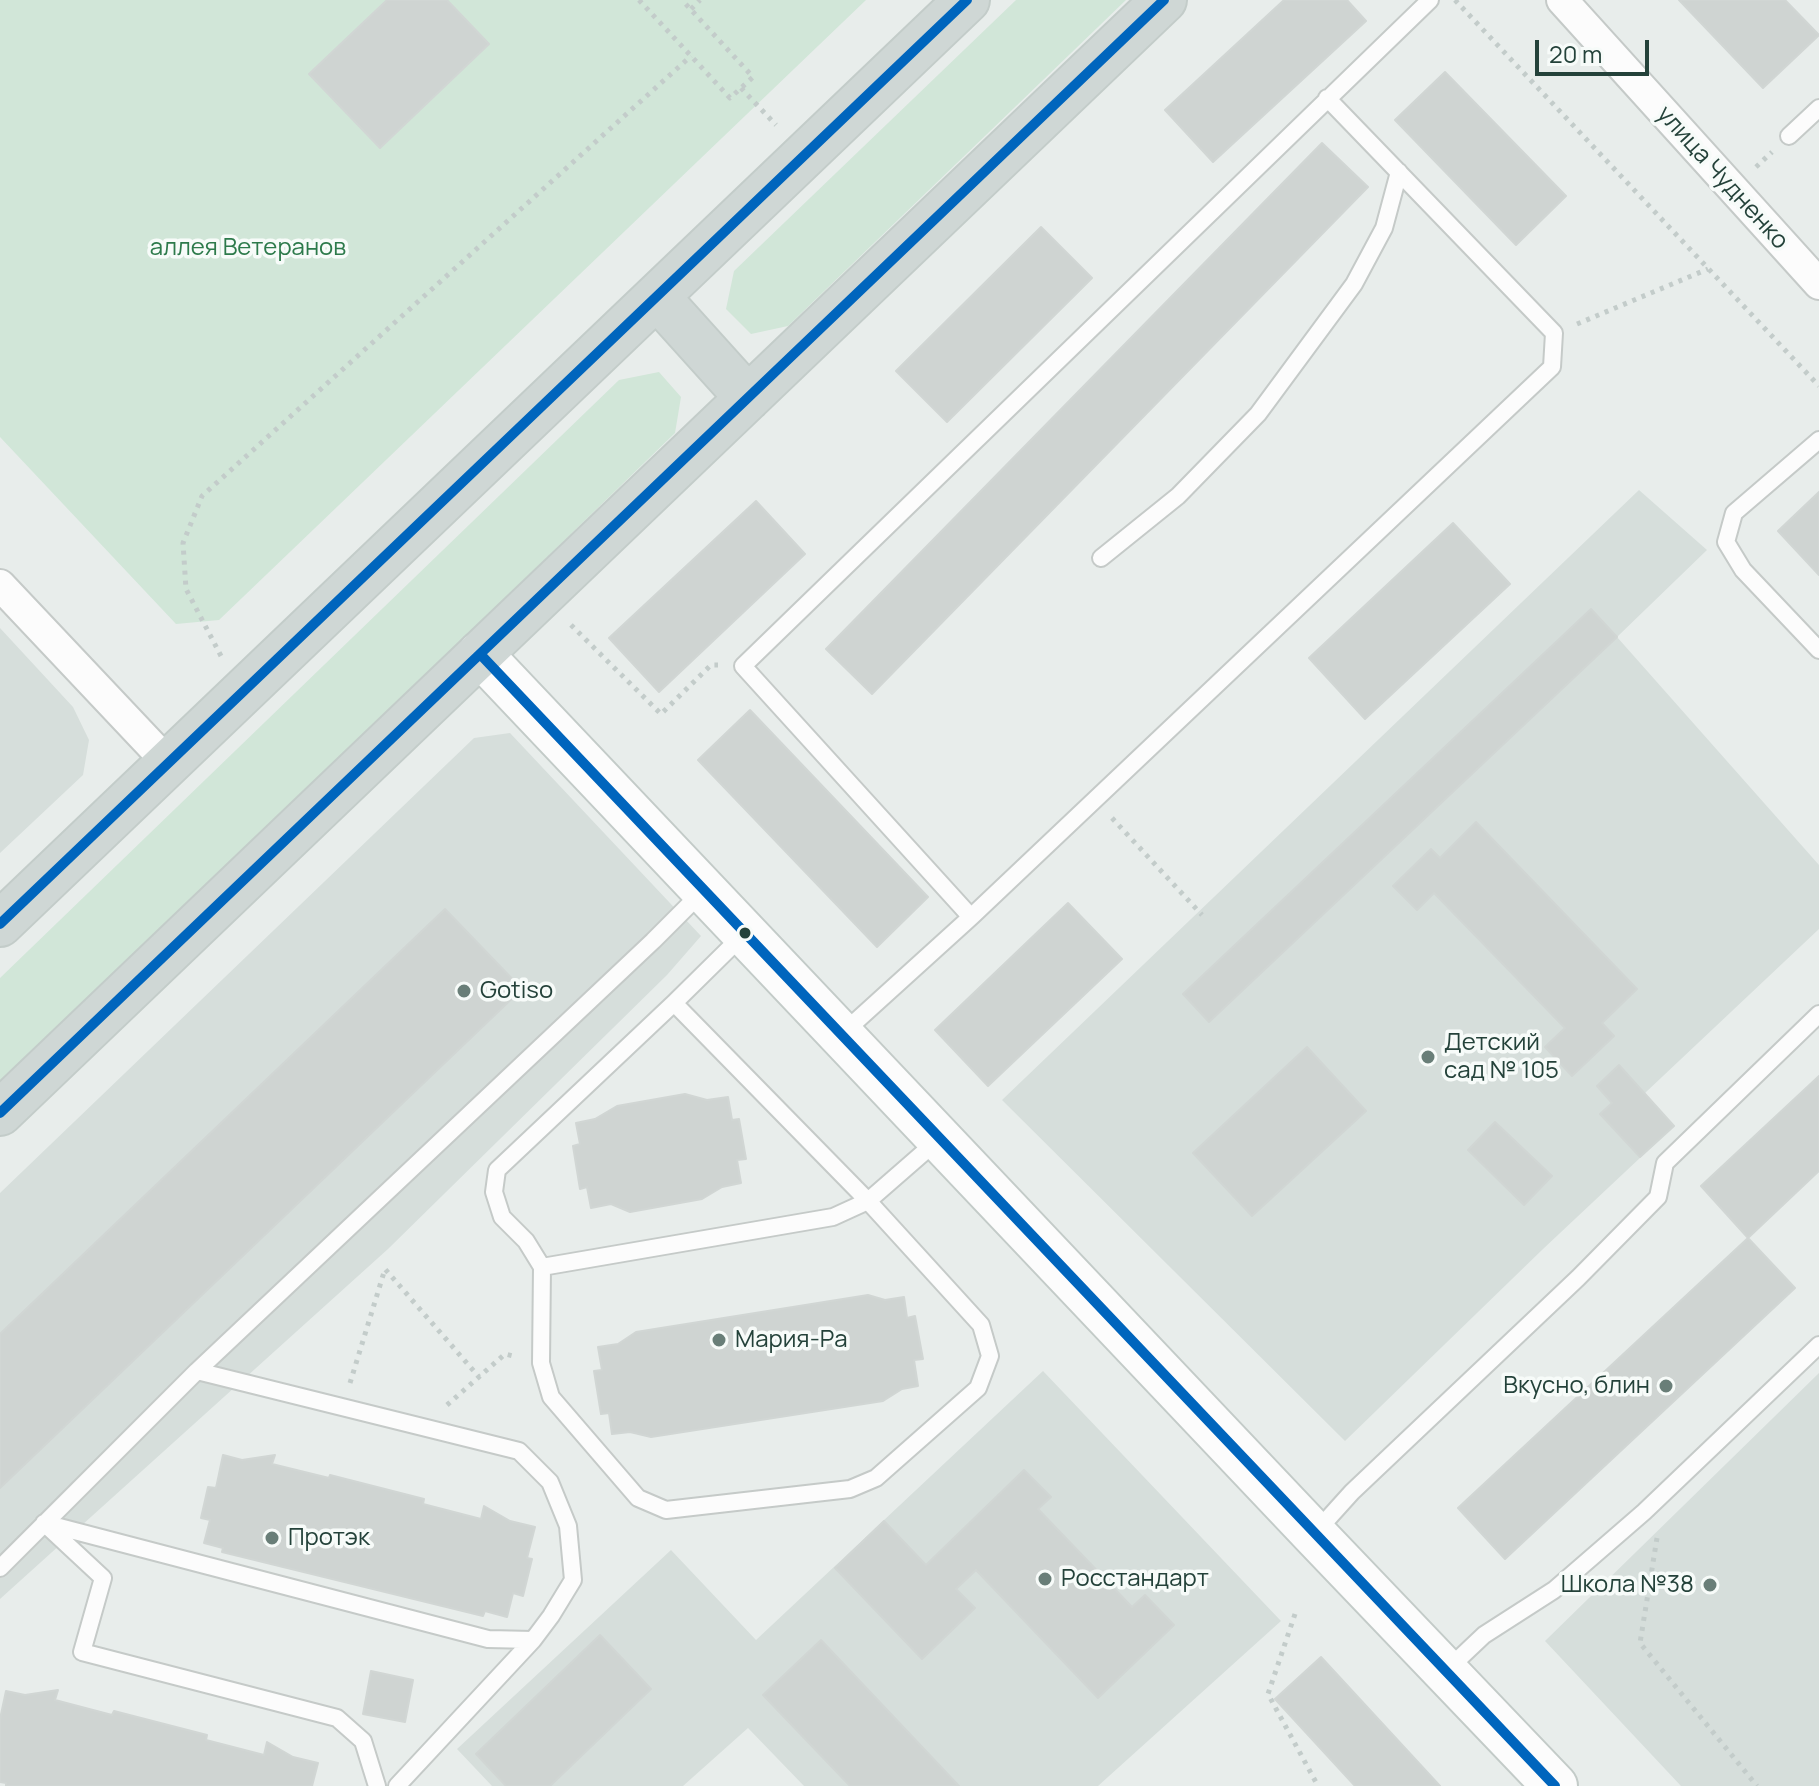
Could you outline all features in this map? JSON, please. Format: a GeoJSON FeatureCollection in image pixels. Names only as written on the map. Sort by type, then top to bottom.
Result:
{"type":"FeatureCollection","features":[{"type":"Feature","properties":{"kind":"main road"},"geometry":{"type":"LineString","coordinates":[[0,924],[967,0]]}},
{"type":"Feature","properties":{"kind":"main road"},"geometry":{"type":"LineString","coordinates":[[0,1113],[1164,0]]}},
{"type":"Feature","properties":{"kind":"main road"},"geometry":{"type":"LineString","coordinates":[[657,297],[748,398]]}},
{"type":"Feature","properties":{"kind":"street","name":"улица Чудненко"},"geometry":{"type":"LineString","coordinates":[[1562,0],[1819,284]]}},
{"type":"Feature","properties":{"kind":"street"},"geometry":{"type":"LineString","coordinates":[[0,585],[169,764]]}},
{"type":"Feature","properties":{"kind":"street"},"geometry":{"type":"LineString","coordinates":[[480,654],[1555,1786]]}},
{"type":"Feature","properties":{"kind":"lane"},"geometry":{"type":"LineString","coordinates":[[971,917],[743,666],[1430,0]]}},
{"type":"Feature","properties":{"kind":"lane"},"geometry":{"type":"LineString","coordinates":[[841,1034],[971,917],[1552,367],[1554,333],[1327,98]]}},
{"type":"Feature","properties":{"kind":"lane"},"geometry":{"type":"LineString","coordinates":[[1789,136],[1819,108]]}},
{"type":"Feature","properties":{"kind":"lane"},"geometry":{"type":"LineString","coordinates":[[1101,558],[1178,496],[1258,414],[1354,284],[1384,228],[1399,172]]}},
{"type":"Feature","properties":{"kind":"lane"},"geometry":{"type":"LineString","coordinates":[[1819,440],[1734,513],[1726,542],[1743,570],[1819,650]]}},
{"type":"Feature","properties":{"kind":"lane"},"geometry":{"type":"LineString","coordinates":[[0,1568],[197,1371],[653,941],[704,889]]}},
{"type":"Feature","properties":{"kind":"lane"},"geometry":{"type":"LineString","coordinates":[[674,1003],[868,1201],[981,1325],[990,1356],[978,1388],[876,1478],[850,1489],[666,1510],[638,1498],[551,1397],[541,1363],[542,1267],[526,1241],[502,1217],[494,1192],[497,1170],[745,933]]}},
{"type":"Feature","properties":{"kind":"lane"},"geometry":{"type":"LineString","coordinates":[[1314,1534],[1352,1492],[1578,1278],[1658,1197],[1665,1163],[1819,1014]]}},
{"type":"Feature","properties":{"kind":"lane"},"geometry":{"type":"LineString","coordinates":[[542,1267],[833,1217],[868,1201],[940,1138]]}},
{"type":"Feature","properties":{"kind":"lane"},"geometry":{"type":"LineString","coordinates":[[1446,1671],[1484,1635],[1554,1590],[1644,1512],[1819,1345]]}},
{"type":"Feature","properties":{"kind":"lane"},"geometry":{"type":"LineString","coordinates":[[197,1371],[519,1451],[550,1482],[568,1526],[573,1580],[533,1640],[397,1786]]}},
{"type":"Feature","properties":{"kind":"lane"},"geometry":{"type":"LineString","coordinates":[[44,1523],[488,1639],[533,1640]]}},
{"type":"Feature","properties":{"kind":"lane"},"geometry":{"type":"LineString","coordinates":[[44,1523],[103,1578],[82,1652],[337,1718],[363,1741],[377,1786]]}},
{"type":"Feature","properties":{"kind":"path"},"geometry":{"type":"LineString","coordinates":[[639,0],[730,98],[753,77],[682,0]]}},
{"type":"Feature","properties":{"kind":"path"},"geometry":{"type":"LineString","coordinates":[[691,9],[700,0]]}},
{"type":"Feature","properties":{"kind":"path"},"geometry":{"type":"LineString","coordinates":[[1455,0],[1819,386]]}},
{"type":"Feature","properties":{"kind":"path"},"geometry":{"type":"LineString","coordinates":[[222,657],[186,589],[183,543],[202,496],[691,56]]}},
{"type":"Feature","properties":{"kind":"path"},"geometry":{"type":"LineString","coordinates":[[741,88],[776,126]]}},
{"type":"Feature","properties":{"kind":"path"},"geometry":{"type":"LineString","coordinates":[[1732,189],[1789,136]]}},
{"type":"Feature","properties":{"kind":"path"},"geometry":{"type":"LineString","coordinates":[[1554,333],[1708,269]]}},
{"type":"Feature","properties":{"kind":"path"},"geometry":{"type":"LineString","coordinates":[[571,625],[661,714],[711,665],[743,666]]}},
{"type":"Feature","properties":{"kind":"path"},"geometry":{"type":"LineString","coordinates":[[1095,800],[1202,915]]}},
{"type":"Feature","properties":{"kind":"path"},"geometry":{"type":"LineString","coordinates":[[342,1407],[385,1269],[479,1377]]}},
{"type":"Feature","properties":{"kind":"path"},"geometry":{"type":"LineString","coordinates":[[423,1427],[505,1354]]}},
{"type":"Feature","properties":{"kind":"path"},"geometry":{"type":"LineString","coordinates":[[1644,1512],[1659,1530],[1640,1643],[1757,1786]]}},
{"type":"Feature","properties":{"kind":"path"},"geometry":{"type":"LineString","coordinates":[[1295,1614],[1268,1694],[1318,1786]]}},
{"type":"Feature","properties":{"kind":"shaded area","name":"Детский сад № 105"},"geometry":{"type":"Polygon","coordinates":[[[1639,490],[1707,550],[1617,637],[1819,865],[1819,929],[1645,1093],[1674,1126],[1345,1441],[1002,1100],[1639,490]]]}},
{"type":"Feature","properties":{"kind":"shaded area"},"geometry":{"type":"Polygon","coordinates":[[[0,628],[73,707],[89,740],[83,775],[0,853],[0,628]]]}},
{"type":"Feature","properties":{"kind":"shaded area"},"geometry":{"type":"Polygon","coordinates":[[[510,733],[701,936],[667,975],[388,1249],[0,1599],[0,1193],[474,738],[510,733]]]}},
{"type":"Feature","properties":{"kind":"shaded area"},"geometry":{"type":"Polygon","coordinates":[[[1043,1371],[1281,1621],[1098,1786],[804,1786],[748,1728],[683,1786],[492,1786],[457,1749],[671,1550],[756,1640],[1043,1371]]]}},
{"type":"Feature","properties":{"kind":"shaded area","name":"Школа №38"},"geometry":{"type":"Polygon","coordinates":[[[1819,1373],[1819,1786],[1681,1786],[1545,1641],[1819,1373]]]}},
{"type":"Feature","properties":{"kind":"green space","name":"аллея Ветеранов"},"geometry":{"type":"Polygon","coordinates":[[[0,0],[866,0],[219,620],[176,624],[0,437],[0,0]]]}},
{"type":"Feature","properties":{"kind":"green space"},"geometry":{"type":"Polygon","coordinates":[[[1016,0],[1126,0],[788,326],[751,334],[726,309],[734,271],[1016,0]]]}},
{"type":"Feature","properties":{"kind":"green space"},"geometry":{"type":"Polygon","coordinates":[[[659,372],[681,397],[675,433],[9,1079],[0,1082],[0,978],[619,380],[659,372]]]}},
{"type":"Feature","properties":{"kind":"building"},"geometry":{"type":"Polygon","coordinates":[[[387,0],[447,0],[489,44],[380,148],[309,74],[387,0]]]}},
{"type":"Feature","properties":{"kind":"building"},"geometry":{"type":"Polygon","coordinates":[[[1284,0],[1347,0],[1366,21],[1213,162],[1165,110],[1284,0]]]}},
{"type":"Feature","properties":{"kind":"building"},"geometry":{"type":"Polygon","coordinates":[[[1679,0],[1785,0],[1819,35],[1763,88],[1679,0]]]}},
{"type":"Feature","properties":{"kind":"building"},"geometry":{"type":"Polygon","coordinates":[[[1445,72],[1566,196],[1516,245],[1395,120],[1445,72]]]}},
{"type":"Feature","properties":{"kind":"building"},"geometry":{"type":"Polygon","coordinates":[[[1322,143],[1368,187],[872,694],[826,649],[1322,143]]]}},
{"type":"Feature","properties":{"kind":"building"},"geometry":{"type":"Polygon","coordinates":[[[1041,227],[1092,278],[947,422],[896,371],[1041,227]]]}},
{"type":"Feature","properties":{"kind":"building"},"geometry":{"type":"Polygon","coordinates":[[[1819,492],[1819,575],[1778,531],[1819,492]]]}},
{"type":"Feature","properties":{"kind":"building"},"geometry":{"type":"Polygon","coordinates":[[[756,501],[805,554],[659,692],[609,638],[756,501]]]}},
{"type":"Feature","properties":{"kind":"building"},"geometry":{"type":"Polygon","coordinates":[[[1453,523],[1510,584],[1365,719],[1309,658],[1453,523]]]}},
{"type":"Feature","properties":{"kind":"building"},"geometry":{"type":"Polygon","coordinates":[[[1591,609],[1617,637],[1209,1022],[1183,994],[1591,609]]]}},
{"type":"Feature","properties":{"kind":"building"},"geometry":{"type":"Polygon","coordinates":[[[750,710],[928,897],[877,947],[698,760],[750,710]]]}},
{"type":"Feature","properties":{"kind":"building"},"geometry":{"type":"Polygon","coordinates":[[[1476,822],[1637,989],[1602,1023],[1614,1036],[1572,1076],[1545,1047],[1565,1028],[1434,893],[1417,910],[1393,886],[1431,849],[1440,858],[1476,822]]]}},
{"type":"Feature","properties":{"kind":"building"},"geometry":{"type":"Polygon","coordinates":[[[1068,903],[1122,959],[988,1086],[935,1030],[1068,903]]]}},
{"type":"Feature","properties":{"kind":"building"},"geometry":{"type":"Polygon","coordinates":[[[445,909],[522,989],[0,1488],[0,1334],[445,909]]]}},
{"type":"Feature","properties":{"kind":"building"},"geometry":{"type":"Polygon","coordinates":[[[1307,1047],[1366,1111],[1252,1216],[1193,1153],[1307,1047]]]}},
{"type":"Feature","properties":{"kind":"building"},"geometry":{"type":"Polygon","coordinates":[[[1619,1065],[1674,1126],[1640,1157],[1600,1114],[1612,1103],[1597,1086],[1619,1065]]]}},
{"type":"Feature","properties":{"kind":"building"},"geometry":{"type":"Polygon","coordinates":[[[1819,1076],[1819,1171],[1748,1238],[1701,1186],[1819,1076]]]}},
{"type":"Feature","properties":{"kind":"building"},"geometry":{"type":"Polygon","coordinates":[[[685,1094],[707,1100],[728,1097],[732,1120],[739,1119],[746,1159],[737,1160],[741,1183],[722,1187],[702,1199],[630,1212],[611,1204],[591,1208],[587,1187],[580,1189],[573,1146],[580,1144],[576,1123],[595,1119],[617,1106],[685,1094]]]}},
{"type":"Feature","properties":{"kind":"building"},"geometry":{"type":"Polygon","coordinates":[[[1495,1122],[1552,1176],[1524,1205],[1468,1150],[1495,1122]]]}},
{"type":"Feature","properties":{"kind":"building"},"geometry":{"type":"Polygon","coordinates":[[[1748,1238],[1795,1288],[1505,1559],[1458,1508],[1748,1238]]]}},
{"type":"Feature","properties":{"kind":"building"},"geometry":{"type":"Polygon","coordinates":[[[868,1295],[885,1300],[904,1297],[907,1318],[915,1316],[923,1359],[914,1360],[918,1386],[902,1389],[883,1401],[651,1437],[630,1432],[612,1434],[609,1413],[601,1414],[594,1371],[602,1370],[598,1347],[618,1344],[636,1332],[868,1295]]]}},
{"type":"Feature","properties":{"kind":"building"},"geometry":{"type":"Polygon","coordinates":[[[223,1455],[242,1460],[275,1455],[272,1464],[424,1499],[423,1504],[481,1519],[484,1506],[510,1521],[535,1527],[527,1558],[532,1559],[523,1596],[513,1593],[507,1617],[485,1611],[483,1616],[222,1552],[223,1548],[204,1543],[210,1520],[201,1518],[208,1487],[216,1488],[223,1455]]]}},
{"type":"Feature","properties":{"kind":"building","name":"Росстандарт"},"geometry":{"type":"Polygon","coordinates":[[[1024,1470],[1051,1497],[1038,1509],[1132,1607],[1145,1595],[1174,1625],[1098,1698],[976,1570],[956,1589],[975,1608],[922,1659],[835,1568],[884,1521],[926,1565],[1024,1470]]]}},
{"type":"Feature","properties":{"kind":"building"},"geometry":{"type":"Polygon","coordinates":[[[600,1635],[651,1689],[550,1786],[506,1786],[476,1754],[600,1635]]]}},
{"type":"Feature","properties":{"kind":"building"},"geometry":{"type":"Polygon","coordinates":[[[821,1640],[959,1786],[850,1786],[763,1695],[821,1640]]]}},
{"type":"Feature","properties":{"kind":"building"},"geometry":{"type":"Polygon","coordinates":[[[1321,1657],[1440,1786],[1355,1786],[1275,1699],[1321,1657]]]}},
{"type":"Feature","properties":{"kind":"building"},"geometry":{"type":"Polygon","coordinates":[[[371,1671],[413,1680],[405,1722],[363,1714],[371,1671]]]}},
{"type":"Feature","properties":{"kind":"building"},"geometry":{"type":"Polygon","coordinates":[[[58,1690],[55,1700],[112,1715],[114,1711],[207,1735],[206,1740],[264,1755],[267,1742],[293,1757],[318,1763],[312,1786],[6,1786],[6,1783],[0,1782],[0,1719],[6,1691],[25,1695],[58,1690]]]}},
{"type":"Feature","properties":{"kind":"transit line"},"geometry":{"type":"LineString","coordinates":[[0,924],[967,0]]}},
{"type":"Feature","properties":{"kind":"transit line"},"geometry":{"type":"LineString","coordinates":[[0,1113],[1164,0]]}},
{"type":"Feature","properties":{"kind":"transit line"},"geometry":{"type":"LineString","coordinates":[[480,654],[1555,1786]]}},
{"type":"Feature","properties":{"kind":"place","name":"Gotiso"},"geometry":{"type":"Point","coordinates":[464,991]}},
{"type":"Feature","properties":{"kind":"place","name":"Детский сад № 105"},"geometry":{"type":"Point","coordinates":[1428,1057]}},
{"type":"Feature","properties":{"kind":"place","name":"Мария-Ра"},"geometry":{"type":"Point","coordinates":[719,1340]}},
{"type":"Feature","properties":{"kind":"place","name":"Вкусно, блин"},"geometry":{"type":"Point","coordinates":[1666,1386]}},
{"type":"Feature","properties":{"kind":"place","name":"Протэк"},"geometry":{"type":"Point","coordinates":[272,1538]}},
{"type":"Feature","properties":{"kind":"place","name":"Росстандарт"},"geometry":{"type":"Point","coordinates":[1045,1579]}},
{"type":"Feature","properties":{"kind":"place","name":"Школа №38"},"geometry":{"type":"Point","coordinates":[1710,1585]}}]}
